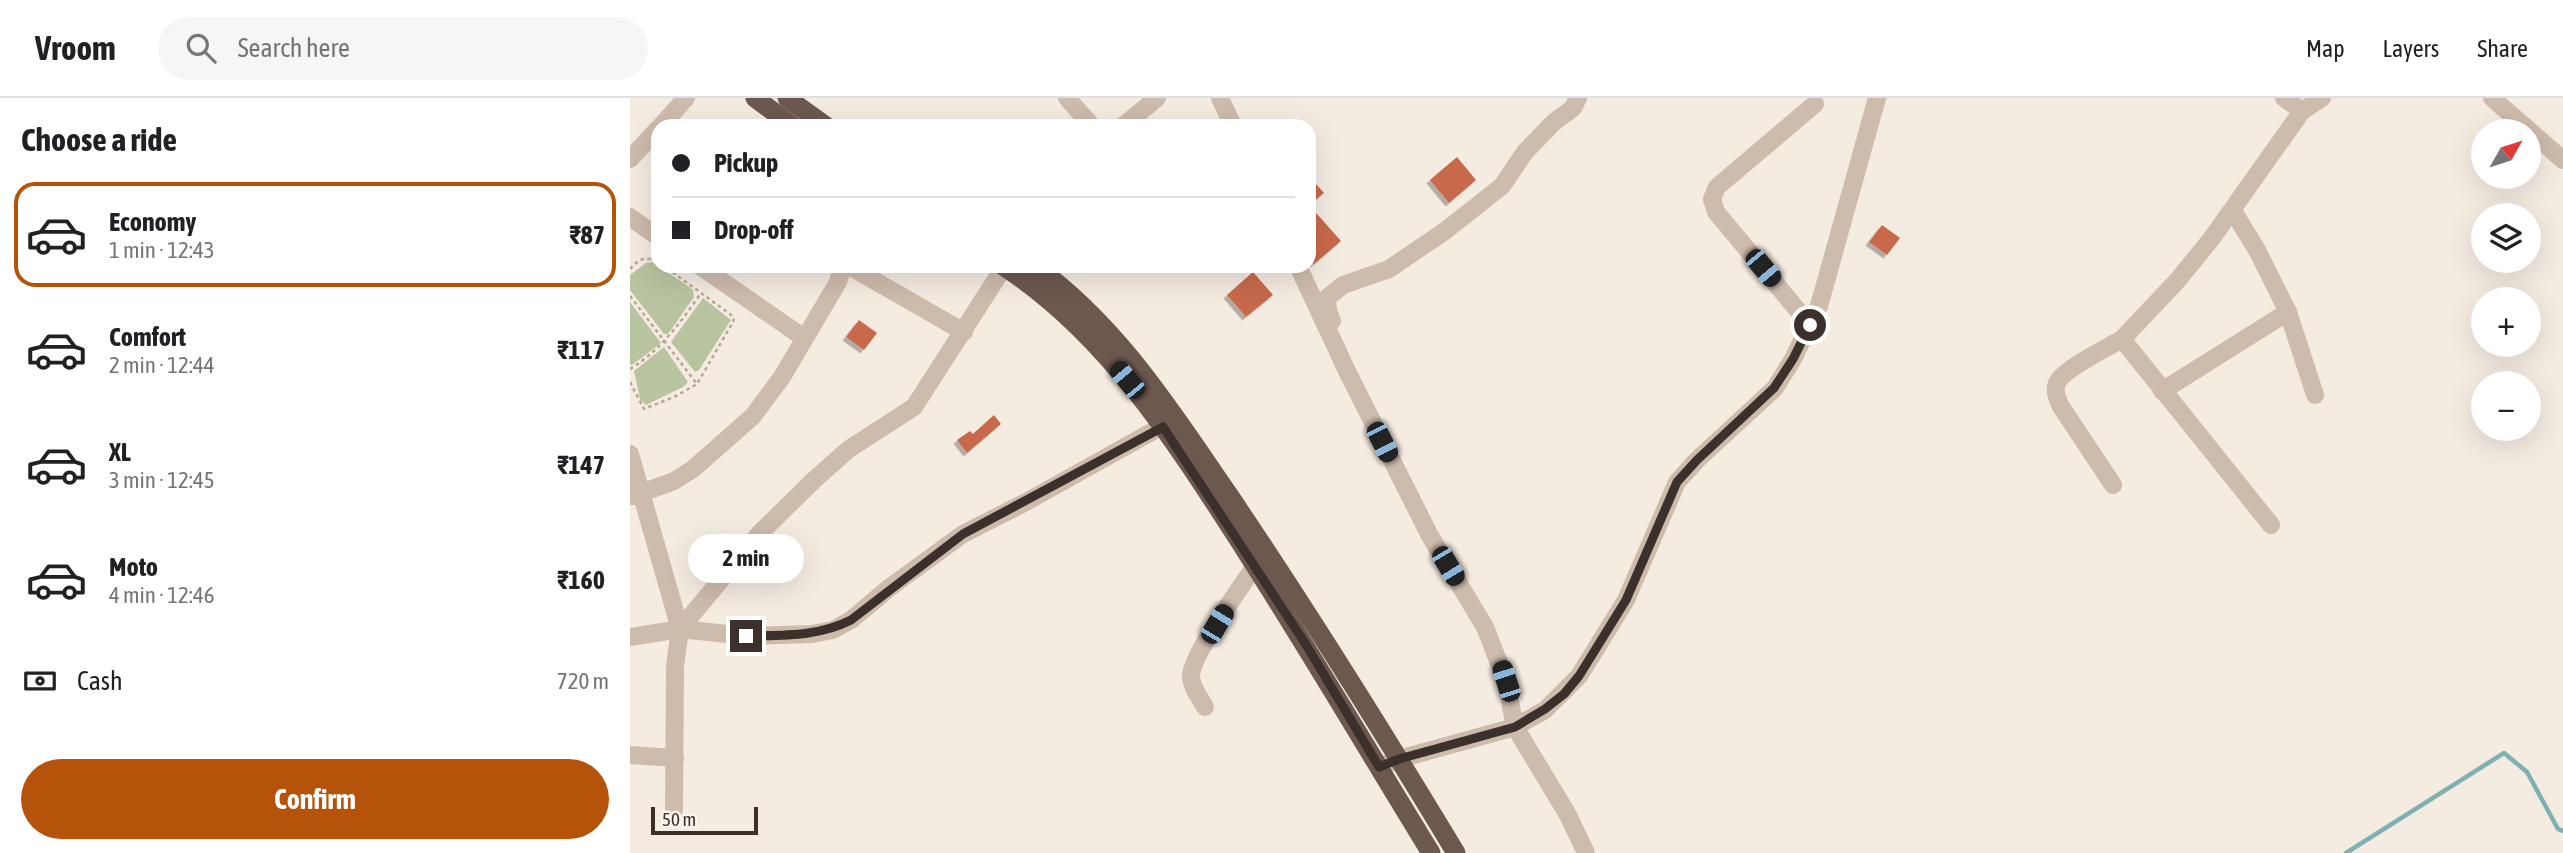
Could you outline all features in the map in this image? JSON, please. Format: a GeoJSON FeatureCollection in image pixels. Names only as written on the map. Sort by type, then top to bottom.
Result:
{"type":"FeatureCollection","features":[{"type":"Feature","properties":{"kind":"highway"},"geometry":{"type":"LineString","coordinates":[[755,98],[784,119]]}},
{"type":"Feature","properties":{"kind":"highway"},"geometry":{"type":"LineString","coordinates":[[787,98],[816,119]]}},
{"type":"Feature","properties":{"kind":"highway"},"geometry":{"type":"LineString","coordinates":[[1012,273],[1063,313],[1169,422],[1297,597],[1456,853]]}},
{"type":"Feature","properties":{"kind":"highway"},"geometry":{"type":"LineString","coordinates":[[1044,273],[1079,301],[1124,348],[1431,853]]}},
{"type":"Feature","properties":{"kind":"street"},"geometry":{"type":"LineString","coordinates":[[666,119],[686,98]]}},
{"type":"Feature","properties":{"kind":"street"},"geometry":{"type":"LineString","coordinates":[[1067,98],[1086,119]]}},
{"type":"Feature","properties":{"kind":"street"},"geometry":{"type":"LineString","coordinates":[[1131,119],[1157,98]]}},
{"type":"Feature","properties":{"kind":"street"},"geometry":{"type":"LineString","coordinates":[[1220,98],[1230,119]]}},
{"type":"Feature","properties":{"kind":"street"},"geometry":{"type":"LineString","coordinates":[[1347,371],[1345,353],[1328,311],[1327,298],[1343,285],[1389,268],[1446,231],[1502,186],[1525,152],[1573,108],[1578,98]]}},
{"type":"Feature","properties":{"kind":"street"},"geometry":{"type":"LineString","coordinates":[[1379,767],[1515,727],[1545,709],[1579,676],[1626,600],[1677,482],[1774,388],[1793,359],[1819,306],[1877,98]]}},
{"type":"Feature","properties":{"kind":"street"},"geometry":{"type":"LineString","coordinates":[[2284,98],[2302,111]]}},
{"type":"Feature","properties":{"kind":"street"},"geometry":{"type":"LineString","coordinates":[[2113,485],[2055,393],[2056,385],[2066,373],[2122,339],[2177,281],[2233,211],[2302,111],[2322,98]]}},
{"type":"Feature","properties":{"kind":"street"},"geometry":{"type":"LineString","coordinates":[[2492,98],[2563,160]]}},
{"type":"Feature","properties":{"kind":"street"},"geometry":{"type":"LineString","coordinates":[[1810,325],[1716,212],[1712,199],[1717,187],[1815,104]]}},
{"type":"Feature","properties":{"kind":"street"},"geometry":{"type":"LineString","coordinates":[[630,159],[651,136]]}},
{"type":"Feature","properties":{"kind":"street"},"geometry":{"type":"LineString","coordinates":[[2233,211],[2257,250],[2288,312],[2315,395]]}},
{"type":"Feature","properties":{"kind":"street"},"geometry":{"type":"LineString","coordinates":[[630,217],[651,232]]}},
{"type":"Feature","properties":{"kind":"street"},"geometry":{"type":"LineString","coordinates":[[710,273],[804,338]]}},
{"type":"Feature","properties":{"kind":"street"},"geometry":{"type":"LineString","coordinates":[[636,495],[674,481],[728,440],[753,416],[782,377],[841,273]]}},
{"type":"Feature","properties":{"kind":"street"},"geometry":{"type":"LineString","coordinates":[[861,273],[964,332]]}},
{"type":"Feature","properties":{"kind":"street"},"geometry":{"type":"LineString","coordinates":[[680,629],[759,534],[815,479],[849,449],[914,407],[964,332],[999,273]]}},
{"type":"Feature","properties":{"kind":"street"},"geometry":{"type":"LineString","coordinates":[[1301,273],[1430,536],[1485,627],[1506,681],[1515,727],[1568,815],[1586,853]]}},
{"type":"Feature","properties":{"kind":"street"},"geometry":{"type":"LineString","coordinates":[[2162,391],[2288,312]]}},
{"type":"Feature","properties":{"kind":"street"},"geometry":{"type":"LineString","coordinates":[[2122,339],[2271,525]]}},
{"type":"Feature","properties":{"kind":"street"},"geometry":{"type":"LineString","coordinates":[[630,637],[680,629],[746,636],[812,634],[833,630],[851,620],[963,534],[1169,422]]}},
{"type":"Feature","properties":{"kind":"street"},"geometry":{"type":"LineString","coordinates":[[630,454],[636,495],[680,629],[675,666],[674,810]]}},
{"type":"Feature","properties":{"kind":"street"},"geometry":{"type":"LineString","coordinates":[[1205,706],[1192,683],[1194,663],[1255,566]]}},
{"type":"Feature","properties":{"kind":"street"},"geometry":{"type":"LineString","coordinates":[[630,755],[675,758]]}},
{"type":"Feature","properties":{"kind":"path"},"geometry":{"type":"LineString","coordinates":[[630,269],[642,258],[651,258]]}},
{"type":"Feature","properties":{"kind":"path"},"geometry":{"type":"LineString","coordinates":[[630,382],[644,409],[697,384],[734,318],[674,273]]}},
{"type":"Feature","properties":{"kind":"path"},"geometry":{"type":"LineString","coordinates":[[630,369],[664,342],[701,293]]}},
{"type":"Feature","properties":{"kind":"path"},"geometry":{"type":"LineString","coordinates":[[630,296],[697,384]]}},
{"type":"Feature","properties":{"kind":"green space"},"geometry":{"type":"Polygon","coordinates":[[[651,262],[651,273],[668,273],[693,290],[694,297],[668,334],[664,334],[630,290],[630,275],[651,262]]]}},
{"type":"Feature","properties":{"kind":"green space"},"geometry":{"type":"Polygon","coordinates":[[[703,298],[731,320],[699,370],[695,372],[671,342],[703,298]]]}},
{"type":"Feature","properties":{"kind":"green space"},"geometry":{"type":"Polygon","coordinates":[[[630,302],[661,343],[632,365],[630,364],[630,302]]]}},
{"type":"Feature","properties":{"kind":"green space"},"geometry":{"type":"Polygon","coordinates":[[[664,347],[688,382],[646,405],[640,399],[634,371],[664,347]]]}},
{"type":"Feature","properties":{"kind":"building"},"geometry":{"type":"Polygon","coordinates":[[[1457,157],[1476,180],[1449,203],[1430,180],[1457,157]]]}},
{"type":"Feature","properties":{"kind":"building"},"geometry":{"type":"Polygon","coordinates":[[[1316,184],[1324,193],[1316,199],[1316,184]]]}},
{"type":"Feature","properties":{"kind":"building"},"geometry":{"type":"Polygon","coordinates":[[[1316,213],[1341,241],[1316,262],[1316,213]]]}},
{"type":"Feature","properties":{"kind":"building"},"geometry":{"type":"Polygon","coordinates":[[[1882,225],[1900,238],[1887,255],[1869,242],[1882,225]]]}},
{"type":"Feature","properties":{"kind":"building"},"geometry":{"type":"Polygon","coordinates":[[[1254,273],[1273,295],[1246,317],[1227,295],[1254,273]]]}},
{"type":"Feature","properties":{"kind":"building"},"geometry":{"type":"Polygon","coordinates":[[[859,320],[877,333],[864,350],[846,337],[859,320]]]}},
{"type":"Feature","properties":{"kind":"building"},"geometry":{"type":"Polygon","coordinates":[[[994,415],[1001,424],[967,453],[957,440],[970,431],[973,434],[994,415]]]}},
{"type":"Feature","properties":{"kind":"waterway"},"geometry":{"type":"LineString","coordinates":[[2346,853],[2504,753],[2527,772],[2558,829],[2563,831]]}},
{"type":"Feature","properties":{"kind":"route"},"geometry":{"type":"LineString","coordinates":[[746,636],[812,634],[833,630],[851,620],[963,534],[1163,427],[1305,643],[1379,767],[1515,727],[1564,694],[1579,676],[1626,600],[1677,482],[1774,388],[1793,359],[1810,325]]}}]}
